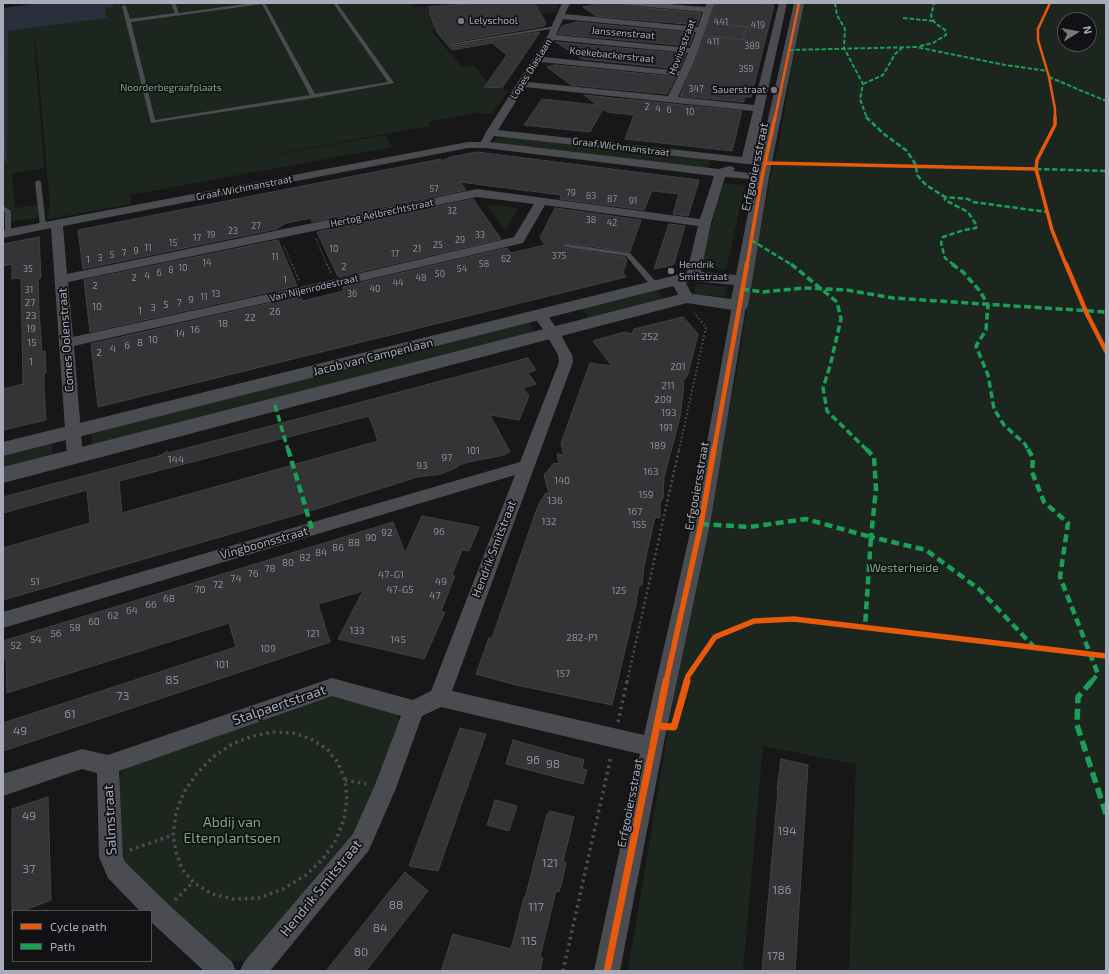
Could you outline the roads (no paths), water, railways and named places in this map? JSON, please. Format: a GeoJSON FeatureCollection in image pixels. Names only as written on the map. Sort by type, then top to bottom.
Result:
{"type":"FeatureCollection","features":[{"type":"Feature","properties":{"kind":"street","name":"Lopes Diaslaan"},"geometry":{"type":"LineString","coordinates":[[490,132],[523,84],[551,37],[566,3]]}},
{"type":"Feature","properties":{"kind":"street"},"geometry":{"type":"LineString","coordinates":[[627,3],[710,6]]}},
{"type":"Feature","properties":{"kind":"street","name":"Erfgooiersstraat"},"geometry":{"type":"LineString","coordinates":[[720,173],[747,161],[776,30],[784,3]]}},
{"type":"Feature","properties":{"kind":"street","name":"Erfgooiersstraat"},"geometry":{"type":"LineString","coordinates":[[607,971],[652,747],[701,524],[743,281],[764,170],[799,3]]}},
{"type":"Feature","properties":{"kind":"street","name":"Hoviusstraat"},"geometry":{"type":"LineString","coordinates":[[672,99],[684,74],[710,6]]}},
{"type":"Feature","properties":{"kind":"street"},"geometry":{"type":"LineString","coordinates":[[561,16],[701,30]]}},
{"type":"Feature","properties":{"kind":"street","name":"Janssenstraat"},"geometry":{"type":"LineString","coordinates":[[551,37],[693,51]]}},
{"type":"Feature","properties":{"kind":"street","name":"Koekebackerstraat"},"geometry":{"type":"LineString","coordinates":[[538,59],[684,74]]}},
{"type":"Feature","properties":{"kind":"street"},"geometry":{"type":"LineString","coordinates":[[523,84],[758,108]]}},
{"type":"Feature","properties":{"kind":"street"},"geometry":{"type":"LineString","coordinates":[[485,144],[490,132]]}},
{"type":"Feature","properties":{"kind":"street","name":"Graaf Wichmanstraat"},"geometry":{"type":"LineString","coordinates":[[490,132],[747,161],[764,170]]}},
{"type":"Feature","properties":{"kind":"street","name":"Graaf Wichmanstraat"},"geometry":{"type":"LineString","coordinates":[[6,234],[468,145],[485,144],[720,173],[764,170]]}},
{"type":"Feature","properties":{"kind":"street"},"geometry":{"type":"LineString","coordinates":[[684,298],[685,278],[705,223],[720,173]]}},
{"type":"Feature","properties":{"kind":"street","name":"Hertog Aelbrechtstraat"},"geometry":{"type":"LineString","coordinates":[[62,279],[478,193],[705,223]]}},
{"type":"Feature","properties":{"kind":"street","name":"Van Nijenrodestraat"},"geometry":{"type":"LineString","coordinates":[[66,343],[336,283],[518,240],[541,202]]}},
{"type":"Feature","properties":{"kind":"street","name":"Comes Oolenstraat"},"geometry":{"type":"LineString","coordinates":[[57,224],[75,457]]}},
{"type":"Feature","properties":{"kind":"street","name":"Jacob van Campenlaan"},"geometry":{"type":"LineString","coordinates":[[3,449],[685,278],[743,281]]}},
{"type":"Feature","properties":{"kind":"street","name":"Jacob van Campenlaan"},"geometry":{"type":"LineString","coordinates":[[3,476],[684,298],[739,306]]}},
{"type":"Feature","properties":{"kind":"street","name":"Hendrik Smitstraat"},"geometry":{"type":"LineString","coordinates":[[439,697],[566,362],[565,355],[553,333],[540,315]]}},
{"type":"Feature","properties":{"kind":"street","name":"Vingboonsstraat"},"geometry":{"type":"LineString","coordinates":[[3,620],[526,466]]}},
{"type":"Feature","properties":{"kind":"street","name":"Stalpaertstraat"},"geometry":{"type":"LineString","coordinates":[[108,765],[332,687],[414,710]]}},
{"type":"Feature","properties":{"kind":"street"},"geometry":{"type":"LineString","coordinates":[[414,710],[439,697],[652,747]]}},
{"type":"Feature","properties":{"kind":"street","name":"Hendrik Smitstraat"},"geometry":{"type":"LineString","coordinates":[[253,971],[361,842],[384,788],[414,710]]}},
{"type":"Feature","properties":{"kind":"street"},"geometry":{"type":"LineString","coordinates":[[3,785],[82,759],[108,765]]}},
{"type":"Feature","properties":{"kind":"street","name":"Salmstraat"},"geometry":{"type":"LineString","coordinates":[[108,765],[111,857],[116,870],[160,914],[223,971]]}},
{"type":"Feature","properties":{"kind":"lane"},"geometry":{"type":"LineString","coordinates":[[173,3],[178,15]]}},
{"type":"Feature","properties":{"kind":"lane"},"geometry":{"type":"LineString","coordinates":[[128,21],[263,3],[313,96]]}},
{"type":"Feature","properties":{"kind":"lane"},"geometry":{"type":"LineString","coordinates":[[124,6],[153,122],[391,83],[335,3]]}},
{"type":"Feature","properties":{"kind":"lane"},"geometry":{"type":"LineString","coordinates":[[452,44],[555,27]]}},
{"type":"Feature","properties":{"kind":"lane"},"geometry":{"type":"LineString","coordinates":[[38,182],[43,226]]}},
{"type":"Feature","properties":{"kind":"lane"},"geometry":{"type":"LineString","coordinates":[[3,208],[8,211],[6,234]]}},
{"type":"Feature","properties":{"kind":"lane"},"geometry":{"type":"LineString","coordinates":[[568,246],[628,254],[655,285]]}},
{"type":"Feature","properties":{"kind":"place","name":"Lelyschool"},"geometry":{"type":"Point","coordinates":[461,21]}},
{"type":"Feature","properties":{"kind":"place","name":"Sauerstraat"},"geometry":{"type":"Point","coordinates":[774,90]}},
{"type":"Feature","properties":{"kind":"place","name":"Hendrik Smitstraat"},"geometry":{"type":"Point","coordinates":[671,271]}},
{"type":"Feature","properties":{"kind":"park label","name":"Noorderbegraafplaats"},"geometry":{"type":"Point","coordinates":[171,88]}},
{"type":"Feature","properties":{"kind":"park label","name":"Westerheide"},"geometry":{"type":"Point","coordinates":[904,568]}},
{"type":"Feature","properties":{"kind":"park label","name":"Abdij van Eltenplantsoen"},"geometry":{"type":"Point","coordinates":[232,830]}}]}
